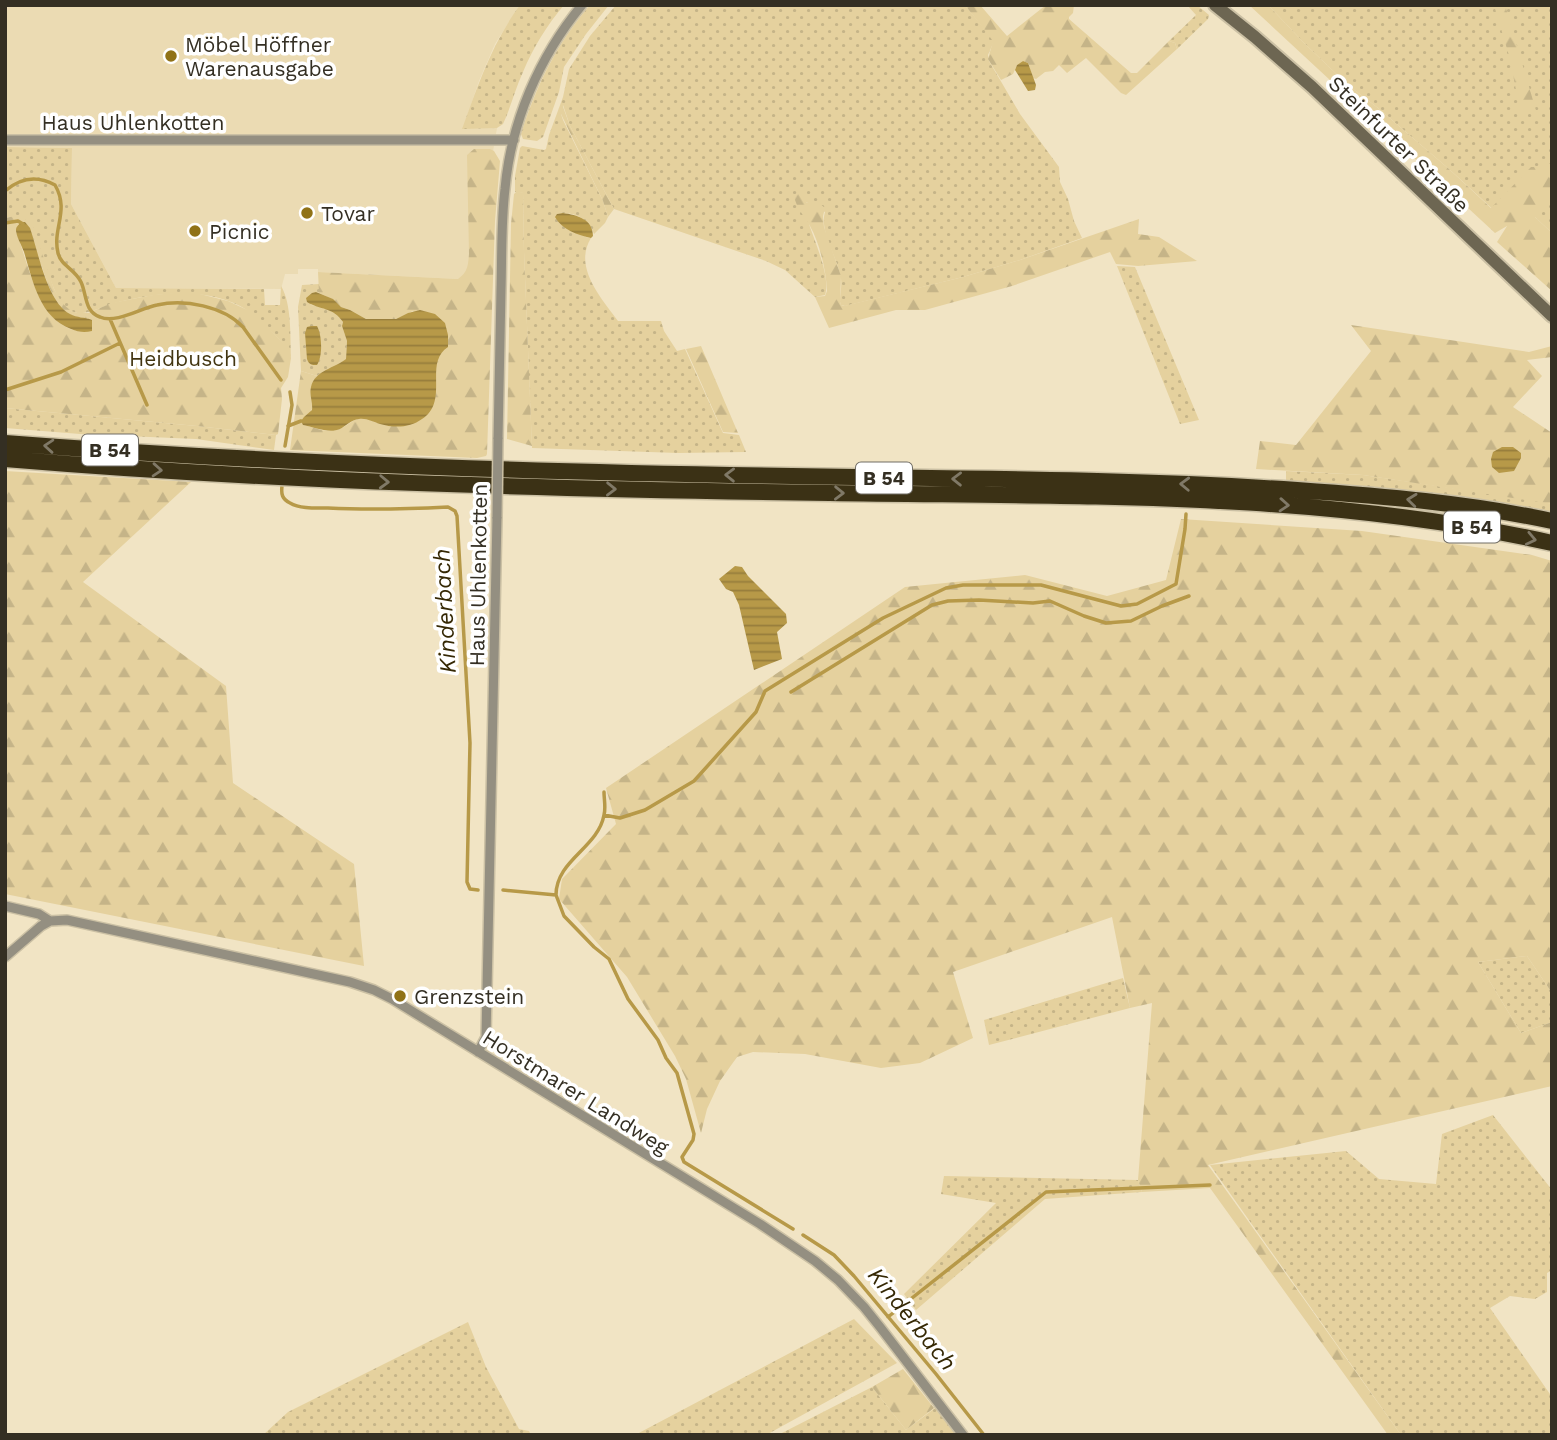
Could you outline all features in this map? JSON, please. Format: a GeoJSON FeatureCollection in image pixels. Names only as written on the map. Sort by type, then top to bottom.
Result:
{"type":"FeatureCollection","features":[{"type":"Feature","properties":{"kind":"highway","name":"B 54"},"geometry":{"type":"LineString","coordinates":[[5,443],[227,458],[440,468],[1246,486],[1416,500],[1552,521]]}},
{"type":"Feature","properties":{"kind":"highway","name":"B 54"},"geometry":{"type":"LineString","coordinates":[[5,459],[209,473],[495,486],[1081,497],[1262,504],[1403,517],[1491,530],[1552,543]]}},
{"type":"Feature","properties":{"kind":"main road","name":"Steinfurter Straße"},"geometry":{"type":"LineString","coordinates":[[1215,5],[1312,87],[1552,316]]}},
{"type":"Feature","properties":{"kind":"street","name":"Haus Uhlenkotten"},"geometry":{"type":"LineString","coordinates":[[478,1052],[486,1037],[498,439],[507,171],[525,104],[537,75],[558,37],[582,5]]}},
{"type":"Feature","properties":{"kind":"street","name":"Haus Uhlenkotten"},"geometry":{"type":"LineString","coordinates":[[5,140],[514,140]]}},
{"type":"Feature","properties":{"kind":"street","name":"Horstmarer Landweg"},"geometry":{"type":"LineString","coordinates":[[5,906],[39,915],[50,921],[66,920],[350,982],[392,999],[760,1224],[815,1261],[864,1307],[963,1435]]}},
{"type":"Feature","properties":{"kind":"street"},"geometry":{"type":"LineString","coordinates":[[5,957],[50,921]]}},
{"type":"Feature","properties":{"kind":"shaded area"},"geometry":{"type":"Polygon","coordinates":[[[5,5],[520,5],[495,44],[463,128],[497,128],[486,192],[478,280],[298,269],[298,274],[285,274],[281,289],[116,288],[71,204],[72,148],[5,147],[5,5]]]}},
{"type":"Feature","properties":{"kind":"shaded area"},"geometry":{"type":"Polygon","coordinates":[[[1023,61],[1028,63],[1036,85],[1035,90],[1028,91],[1015,70],[1023,61]]]}},
{"type":"Feature","properties":{"kind":"shaded area"},"geometry":{"type":"Polygon","coordinates":[[[563,213],[587,222],[593,236],[591,238],[581,235],[562,225],[555,217],[563,213]]]}},
{"type":"Feature","properties":{"kind":"shaded area"},"geometry":{"type":"Polygon","coordinates":[[[21,222],[25,222],[30,228],[44,275],[55,299],[70,314],[92,320],[92,331],[71,329],[51,316],[44,307],[17,234],[16,228],[21,222]]]}},
{"type":"Feature","properties":{"kind":"shaded area"},"geometry":{"type":"Polygon","coordinates":[[[316,292],[366,319],[396,319],[420,310],[435,314],[445,323],[448,347],[437,362],[434,402],[422,419],[407,426],[396,427],[359,419],[331,431],[303,425],[301,421],[312,410],[313,381],[321,373],[346,359],[347,341],[343,322],[331,311],[307,302],[306,298],[316,292]]]}},
{"type":"Feature","properties":{"kind":"shaded area"},"geometry":{"type":"Polygon","coordinates":[[[317,326],[321,340],[317,365],[311,364],[307,359],[305,333],[307,327],[317,326]]]}},
{"type":"Feature","properties":{"kind":"shaded area"},"geometry":{"type":"Polygon","coordinates":[[[1502,447],[1513,447],[1521,453],[1514,471],[1499,473],[1492,467],[1493,452],[1502,447]]]}},
{"type":"Feature","properties":{"kind":"shaded area"},"geometry":{"type":"Polygon","coordinates":[[[735,566],[742,567],[786,614],[787,623],[777,632],[782,659],[754,670],[739,605],[733,592],[726,589],[719,579],[735,566]]]}},
{"type":"Feature","properties":{"kind":"green space"},"geometry":{"type":"Polygon","coordinates":[[[520,5],[564,5],[531,54],[503,124],[497,128],[462,129],[494,49],[520,5]]]}},
{"type":"Feature","properties":{"kind":"green space"},"geometry":{"type":"Polygon","coordinates":[[[590,5],[609,5],[564,67],[559,92],[543,137],[537,141],[523,139],[521,134],[527,116],[549,66],[567,34],[590,5]]]}},
{"type":"Feature","properties":{"kind":"green space"},"geometry":{"type":"Polygon","coordinates":[[[616,5],[965,5],[994,41],[988,55],[989,61],[1020,114],[1059,167],[1060,182],[1082,238],[963,277],[841,305],[841,279],[825,228],[825,212],[804,201],[826,279],[825,295],[815,297],[785,270],[766,261],[614,209],[570,126],[563,105],[563,120],[603,201],[608,217],[594,234],[592,228],[580,217],[557,214],[591,238],[585,260],[591,282],[618,321],[661,321],[677,351],[685,349],[723,433],[739,435],[746,452],[678,453],[532,448],[523,193],[515,192],[520,148],[546,149],[569,69],[590,36],[616,5]]]}},
{"type":"Feature","properties":{"kind":"green space"},"geometry":{"type":"Polygon","coordinates":[[[965,5],[980,5],[1007,36],[1046,5],[1074,5],[1069,19],[1131,73],[1137,73],[1169,41],[1175,43],[1177,49],[1126,95],[1086,58],[1067,73],[1059,65],[1036,79],[1033,78],[1028,63],[1023,61],[1017,65],[1013,74],[1001,80],[988,59],[993,41],[965,5]]]}},
{"type":"Feature","properties":{"kind":"green space"},"geometry":{"type":"Polygon","coordinates":[[[1187,5],[1197,5],[1209,15],[1177,49],[1175,43],[1169,41],[1196,15],[1187,5]]]}},
{"type":"Feature","properties":{"kind":"green space"},"geometry":{"type":"Polygon","coordinates":[[[1249,5],[1268,5],[1348,85],[1449,169],[1491,208],[1531,167],[1552,163],[1552,201],[1535,217],[1552,233],[1552,291],[1497,242],[1507,226],[1495,233],[1249,5]]]}},
{"type":"Feature","properties":{"kind":"green space"},"geometry":{"type":"Polygon","coordinates":[[[1268,5],[1552,5],[1552,233],[1535,217],[1509,224],[1449,169],[1348,85],[1268,5]]]}},
{"type":"Feature","properties":{"kind":"green space"},"geometry":{"type":"Polygon","coordinates":[[[1494,5],[1505,5],[1537,114],[1520,111],[1510,59],[1494,5]]]}},
{"type":"Feature","properties":{"kind":"green space"},"geometry":{"type":"Polygon","coordinates":[[[562,104],[570,126],[614,209],[608,217],[603,201],[559,111],[562,104]]]}},
{"type":"Feature","properties":{"kind":"green space"},"geometry":{"type":"Polygon","coordinates":[[[5,147],[72,148],[71,204],[116,288],[264,289],[265,305],[280,305],[281,286],[289,311],[291,358],[279,338],[248,312],[240,306],[210,296],[162,295],[115,303],[86,313],[69,310],[59,300],[50,279],[9,217],[5,218],[5,147]]]}},
{"type":"Feature","properties":{"kind":"green space"},"geometry":{"type":"Polygon","coordinates":[[[474,149],[490,149],[500,161],[495,221],[486,456],[477,458],[290,450],[301,371],[317,376],[311,391],[312,409],[303,425],[332,431],[363,418],[377,423],[436,366],[437,357],[448,342],[413,311],[396,319],[366,319],[319,293],[318,272],[458,279],[466,271],[469,254],[467,155],[474,149]]]}},
{"type":"Feature","properties":{"kind":"green space"},"geometry":{"type":"Polygon","coordinates":[[[517,191],[523,193],[532,446],[507,439],[511,224],[514,194],[517,191]]]}},
{"type":"Feature","properties":{"kind":"green space"},"geometry":{"type":"Polygon","coordinates":[[[797,193],[807,203],[819,203],[825,208],[824,227],[841,276],[840,302],[844,306],[963,277],[1139,219],[1138,234],[1159,237],[1197,261],[1138,266],[1116,264],[1110,252],[1012,286],[925,310],[896,310],[829,328],[815,297],[825,296],[827,291],[822,257],[814,233],[796,204],[794,196],[797,193]]]}},
{"type":"Feature","properties":{"kind":"green space","name":"Heidbusch"},"geometry":{"type":"Polygon","coordinates":[[[16,216],[28,220],[33,226],[54,289],[62,303],[71,311],[88,313],[112,303],[184,292],[228,301],[254,313],[289,349],[291,358],[288,377],[281,388],[278,434],[5,408],[5,218],[16,216]],[[27,224],[16,232],[38,294],[56,320],[68,328],[84,332],[88,318],[71,315],[55,298],[44,274],[27,224]]]}},
{"type":"Feature","properties":{"kind":"green space"},"geometry":{"type":"Polygon","coordinates":[[[1117,266],[1135,267],[1199,420],[1180,424],[1117,266]]]}},
{"type":"Feature","properties":{"kind":"green space"},"geometry":{"type":"Polygon","coordinates":[[[319,284],[319,293],[316,292],[311,305],[329,310],[340,318],[347,341],[346,359],[317,376],[301,371],[298,307],[302,285],[319,284]]]}},
{"type":"Feature","properties":{"kind":"green space"},"geometry":{"type":"Polygon","coordinates":[[[1351,325],[1529,352],[1552,346],[1552,357],[1527,360],[1542,376],[1513,407],[1552,433],[1552,504],[1363,475],[1256,469],[1260,441],[1296,445],[1371,351],[1351,325]]]}},
{"type":"Feature","properties":{"kind":"green space"},"geometry":{"type":"Polygon","coordinates":[[[701,346],[738,433],[723,432],[686,349],[701,346]]]}},
{"type":"Feature","properties":{"kind":"green space"},"geometry":{"type":"Polygon","coordinates":[[[5,408],[276,435],[274,450],[196,439],[5,428],[5,408]]]}},
{"type":"Feature","properties":{"kind":"green space"},"geometry":{"type":"Polygon","coordinates":[[[5,471],[191,482],[83,582],[226,686],[233,783],[354,864],[364,966],[5,894],[5,471]]]}},
{"type":"Feature","properties":{"kind":"green space"},"geometry":{"type":"Polygon","coordinates":[[[1286,471],[1363,475],[1540,501],[1552,504],[1552,514],[1286,482],[1286,471]]]}},
{"type":"Feature","properties":{"kind":"green space"},"geometry":{"type":"Polygon","coordinates":[[[1181,519],[1362,531],[1532,555],[1552,561],[1552,993],[1527,956],[1478,962],[1521,1033],[1552,1022],[1552,1086],[1208,1165],[1401,1435],[1388,1435],[1210,1188],[1142,1192],[1138,1180],[1152,1003],[1130,1008],[1112,917],[953,972],[973,1038],[920,1063],[881,1068],[805,1054],[753,1052],[737,1057],[720,1081],[707,1109],[701,1133],[686,1079],[675,1056],[627,977],[559,899],[562,879],[616,824],[606,788],[905,587],[1025,575],[1107,596],[1166,580],[1181,519]]]}},
{"type":"Feature","properties":{"kind":"green space"},"geometry":{"type":"Polygon","coordinates":[[[1527,956],[1552,993],[1552,1022],[1521,1033],[1478,962],[1527,956]]]}},
{"type":"Feature","properties":{"kind":"green space"},"geometry":{"type":"Polygon","coordinates":[[[1123,978],[1130,1008],[989,1045],[984,1020],[1123,978]]]}},
{"type":"Feature","properties":{"kind":"green space"},"geometry":{"type":"Polygon","coordinates":[[[1493,1115],[1552,1190],[1552,1270],[1547,1273],[1547,1292],[1535,1299],[1510,1296],[1490,1308],[1552,1397],[1552,1435],[1401,1435],[1210,1165],[1346,1151],[1379,1179],[1436,1184],[1442,1134],[1493,1115]]]}},
{"type":"Feature","properties":{"kind":"green space"},"geometry":{"type":"Polygon","coordinates":[[[944,1176],[1138,1180],[1142,1192],[1045,1199],[916,1310],[904,1294],[996,1203],[941,1194],[944,1176]]]}},
{"type":"Feature","properties":{"kind":"green space"},"geometry":{"type":"Polygon","coordinates":[[[854,1319],[897,1363],[766,1435],[635,1435],[854,1319]]]}},
{"type":"Feature","properties":{"kind":"green space"},"geometry":{"type":"Polygon","coordinates":[[[468,1322],[486,1367],[519,1429],[529,1431],[531,1435],[263,1435],[288,1412],[468,1322]]]}},
{"type":"Feature","properties":{"kind":"green space"},"geometry":{"type":"Polygon","coordinates":[[[903,1369],[934,1408],[906,1430],[872,1387],[903,1369]]]}},
{"type":"Feature","properties":{"kind":"green space"},"geometry":{"type":"Polygon","coordinates":[[[872,1387],[906,1430],[935,1408],[956,1435],[778,1435],[872,1387]]]}},
{"type":"Feature","properties":{"kind":"waterway","name":"Kinderbach"},"geometry":{"type":"LineString","coordinates":[[5,191],[29,179],[55,185],[61,203],[58,253],[78,278],[89,307],[95,314],[106,319],[113,318],[168,303],[214,309],[243,327],[281,380]]}},
{"type":"Feature","properties":{"kind":"waterway"},"geometry":{"type":"LineString","coordinates":[[5,223],[18,221],[23,224]]}},
{"type":"Feature","properties":{"kind":"waterway"},"geometry":{"type":"LineString","coordinates":[[110,319],[147,405]]}},
{"type":"Feature","properties":{"kind":"waterway"},"geometry":{"type":"LineString","coordinates":[[5,390],[61,372],[120,343]]}},
{"type":"Feature","properties":{"kind":"waterway","name":"Kinderbach"},"geometry":{"type":"LineString","coordinates":[[285,446],[292,405],[290,392]]}},
{"type":"Feature","properties":{"kind":"waterway"},"geometry":{"type":"LineString","coordinates":[[288,426],[301,421]]}},
{"type":"Feature","properties":{"kind":"waterway","name":"Kinderbach"},"geometry":{"type":"LineString","coordinates":[[282,486],[285,500],[303,507],[448,507],[455,511],[470,743],[467,882],[470,889],[478,890]]}},
{"type":"Feature","properties":{"kind":"waterway"},"geometry":{"type":"LineString","coordinates":[[604,815],[620,818],[645,810],[694,781],[756,712],[765,691],[883,618],[946,588],[963,585],[1041,585],[1121,606],[1137,604],[1176,584],[1186,514]]}},
{"type":"Feature","properties":{"kind":"waterway"},"geometry":{"type":"LineString","coordinates":[[791,692],[932,605],[948,601],[1050,601],[1106,623],[1131,621],[1189,596]]}},
{"type":"Feature","properties":{"kind":"waterway"},"geometry":{"type":"LineString","coordinates":[[556,895],[563,872],[600,826],[605,812],[604,792]]}},
{"type":"Feature","properties":{"kind":"waterway","name":"Kinderbach"},"geometry":{"type":"LineString","coordinates":[[503,890],[556,895],[564,916],[609,959],[628,999],[658,1040],[677,1073],[694,1134],[682,1157],[684,1162],[793,1229]]}},
{"type":"Feature","properties":{"kind":"waterway"},"geometry":{"type":"LineString","coordinates":[[888,1317],[1046,1192],[1210,1185]]}},
{"type":"Feature","properties":{"kind":"waterway","name":"Kinderbach"},"geometry":{"type":"LineString","coordinates":[[803,1235],[834,1255],[854,1276],[984,1435]]}},
{"type":"Feature","properties":{"kind":"place","name":"Möbel Höffner Warenausgabe"},"geometry":{"type":"Point","coordinates":[171,56]}},
{"type":"Feature","properties":{"kind":"place","name":"Tovar"},"geometry":{"type":"Point","coordinates":[307,213]}},
{"type":"Feature","properties":{"kind":"place","name":"Picnic"},"geometry":{"type":"Point","coordinates":[195,231]}},
{"type":"Feature","properties":{"kind":"place","name":"Grenzstein"},"geometry":{"type":"Point","coordinates":[400,996]}}]}
